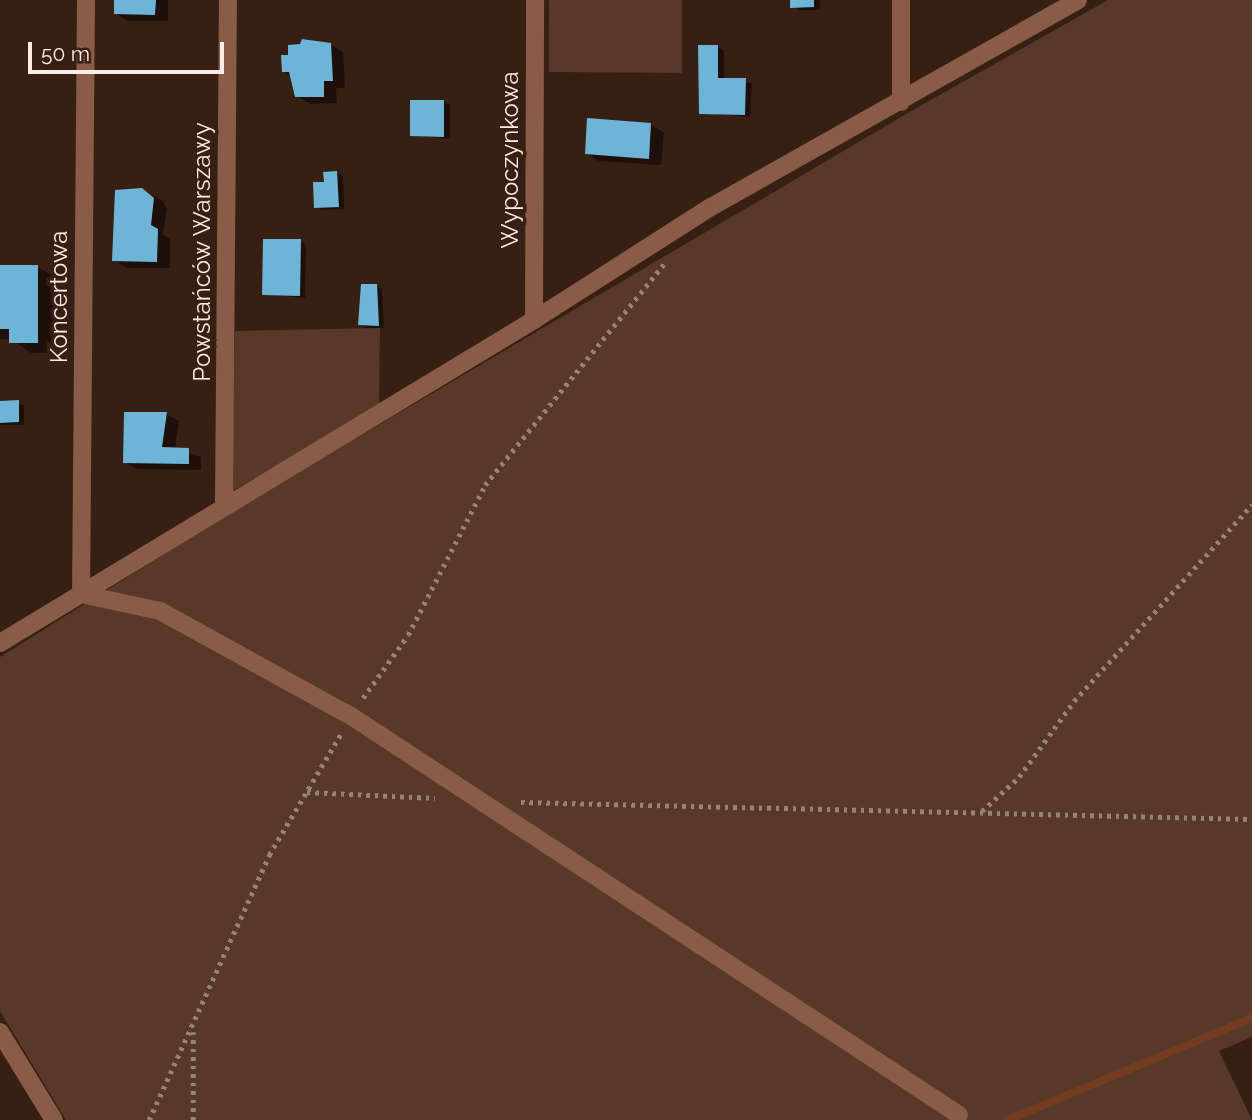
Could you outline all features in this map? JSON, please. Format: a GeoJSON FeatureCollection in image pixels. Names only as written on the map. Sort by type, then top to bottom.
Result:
{"type":"FeatureCollection","features":[{"type":"Feature","properties":{"kind":"street","name":"Koncertowa"},"geometry":{"type":"LineString","coordinates":[[81,594],[86,0]]}},
{"type":"Feature","properties":{"kind":"street","name":"Powstańców Warszawy"},"geometry":{"type":"LineString","coordinates":[[224,504],[228,0]]}},
{"type":"Feature","properties":{"kind":"street","name":"Wypoczynkowa"},"geometry":{"type":"LineString","coordinates":[[534,320],[535,0]]}},
{"type":"Feature","properties":{"kind":"street"},"geometry":{"type":"LineString","coordinates":[[901,0],[901,102]]}},
{"type":"Feature","properties":{"kind":"street"},"geometry":{"type":"LineString","coordinates":[[0,643],[224,504],[534,320],[711,206],[901,102],[1078,0]]}},
{"type":"Feature","properties":{"kind":"street"},"geometry":{"type":"LineString","coordinates":[[81,594],[160,611],[351,716],[485,801],[959,1115]]}},
{"type":"Feature","properties":{"kind":"street"},"geometry":{"type":"LineString","coordinates":[[0,1032],[54,1120]]}},
{"type":"Feature","properties":{"kind":"path"},"geometry":{"type":"LineString","coordinates":[[149,1120],[270,855],[351,716],[408,635],[485,485],[668,260]]}},
{"type":"Feature","properties":{"kind":"path"},"geometry":{"type":"LineString","coordinates":[[981,811],[1019,777],[1074,701],[1252,505]]}},
{"type":"Feature","properties":{"kind":"path"},"geometry":{"type":"LineString","coordinates":[[307,792],[444,799]]}},
{"type":"Feature","properties":{"kind":"path"},"geometry":{"type":"LineString","coordinates":[[485,801],[1252,819]]}},
{"type":"Feature","properties":{"kind":"path"},"geometry":{"type":"LineString","coordinates":[[193,1028],[193,1120]]}},
{"type":"Feature","properties":{"kind":"shaded area"},"geometry":{"type":"Polygon","coordinates":[[[549,0],[682,0],[682,73],[549,72],[549,0]]]}},
{"type":"Feature","properties":{"kind":"shaded area"},"geometry":{"type":"Polygon","coordinates":[[[1108,0],[1252,0],[1252,1037],[1219,1051],[1252,1120],[66,1120],[0,1011],[0,657],[241,506],[906,114],[1108,0]]]}},
{"type":"Feature","properties":{"kind":"shaded area"},"geometry":{"type":"Polygon","coordinates":[[[380,328],[379,406],[231,492],[235,331],[380,328]]]}},
{"type":"Feature","properties":{"kind":"building"},"geometry":{"type":"Polygon","coordinates":[[[114,0],[156,0],[155,15],[114,14],[114,0]]]}},
{"type":"Feature","properties":{"kind":"building"},"geometry":{"type":"Polygon","coordinates":[[[790,0],[814,0],[814,7],[790,8],[790,0]]]}},
{"type":"Feature","properties":{"kind":"building"},"geometry":{"type":"Polygon","coordinates":[[[302,39],[331,43],[333,81],[324,81],[324,97],[295,97],[289,72],[282,72],[281,55],[288,55],[288,45],[300,44],[302,39]]]}},
{"type":"Feature","properties":{"kind":"building"},"geometry":{"type":"Polygon","coordinates":[[[698,45],[718,45],[718,78],[746,78],[745,115],[699,114],[698,45]]]}},
{"type":"Feature","properties":{"kind":"building"},"geometry":{"type":"Polygon","coordinates":[[[410,100],[444,100],[444,137],[410,136],[410,100]]]}},
{"type":"Feature","properties":{"kind":"building"},"geometry":{"type":"Polygon","coordinates":[[[587,118],[651,123],[649,159],[585,154],[587,118]]]}},
{"type":"Feature","properties":{"kind":"building"},"geometry":{"type":"Polygon","coordinates":[[[337,171],[339,207],[314,208],[313,182],[324,182],[323,172],[337,171]]]}},
{"type":"Feature","properties":{"kind":"building"},"geometry":{"type":"Polygon","coordinates":[[[142,188],[154,198],[151,225],[158,229],[157,262],[112,261],[115,190],[142,188]]]}},
{"type":"Feature","properties":{"kind":"building"},"geometry":{"type":"Polygon","coordinates":[[[263,239],[301,239],[300,296],[262,295],[263,239]]]}},
{"type":"Feature","properties":{"kind":"building"},"geometry":{"type":"Polygon","coordinates":[[[0,265],[38,265],[38,343],[9,343],[9,329],[0,329],[0,265]]]}},
{"type":"Feature","properties":{"kind":"building"},"geometry":{"type":"Polygon","coordinates":[[[361,284],[377,284],[379,326],[358,325],[361,284]]]}},
{"type":"Feature","properties":{"kind":"building"},"geometry":{"type":"Polygon","coordinates":[[[19,400],[19,422],[0,423],[0,401],[19,400]]]}},
{"type":"Feature","properties":{"kind":"building"},"geometry":{"type":"Polygon","coordinates":[[[124,412],[167,412],[162,447],[189,448],[189,464],[123,463],[124,412]]]}},
{"type":"Feature","properties":{"kind":"waterway"},"geometry":{"type":"LineString","coordinates":[[1008,1120],[1252,1018]]}}]}
